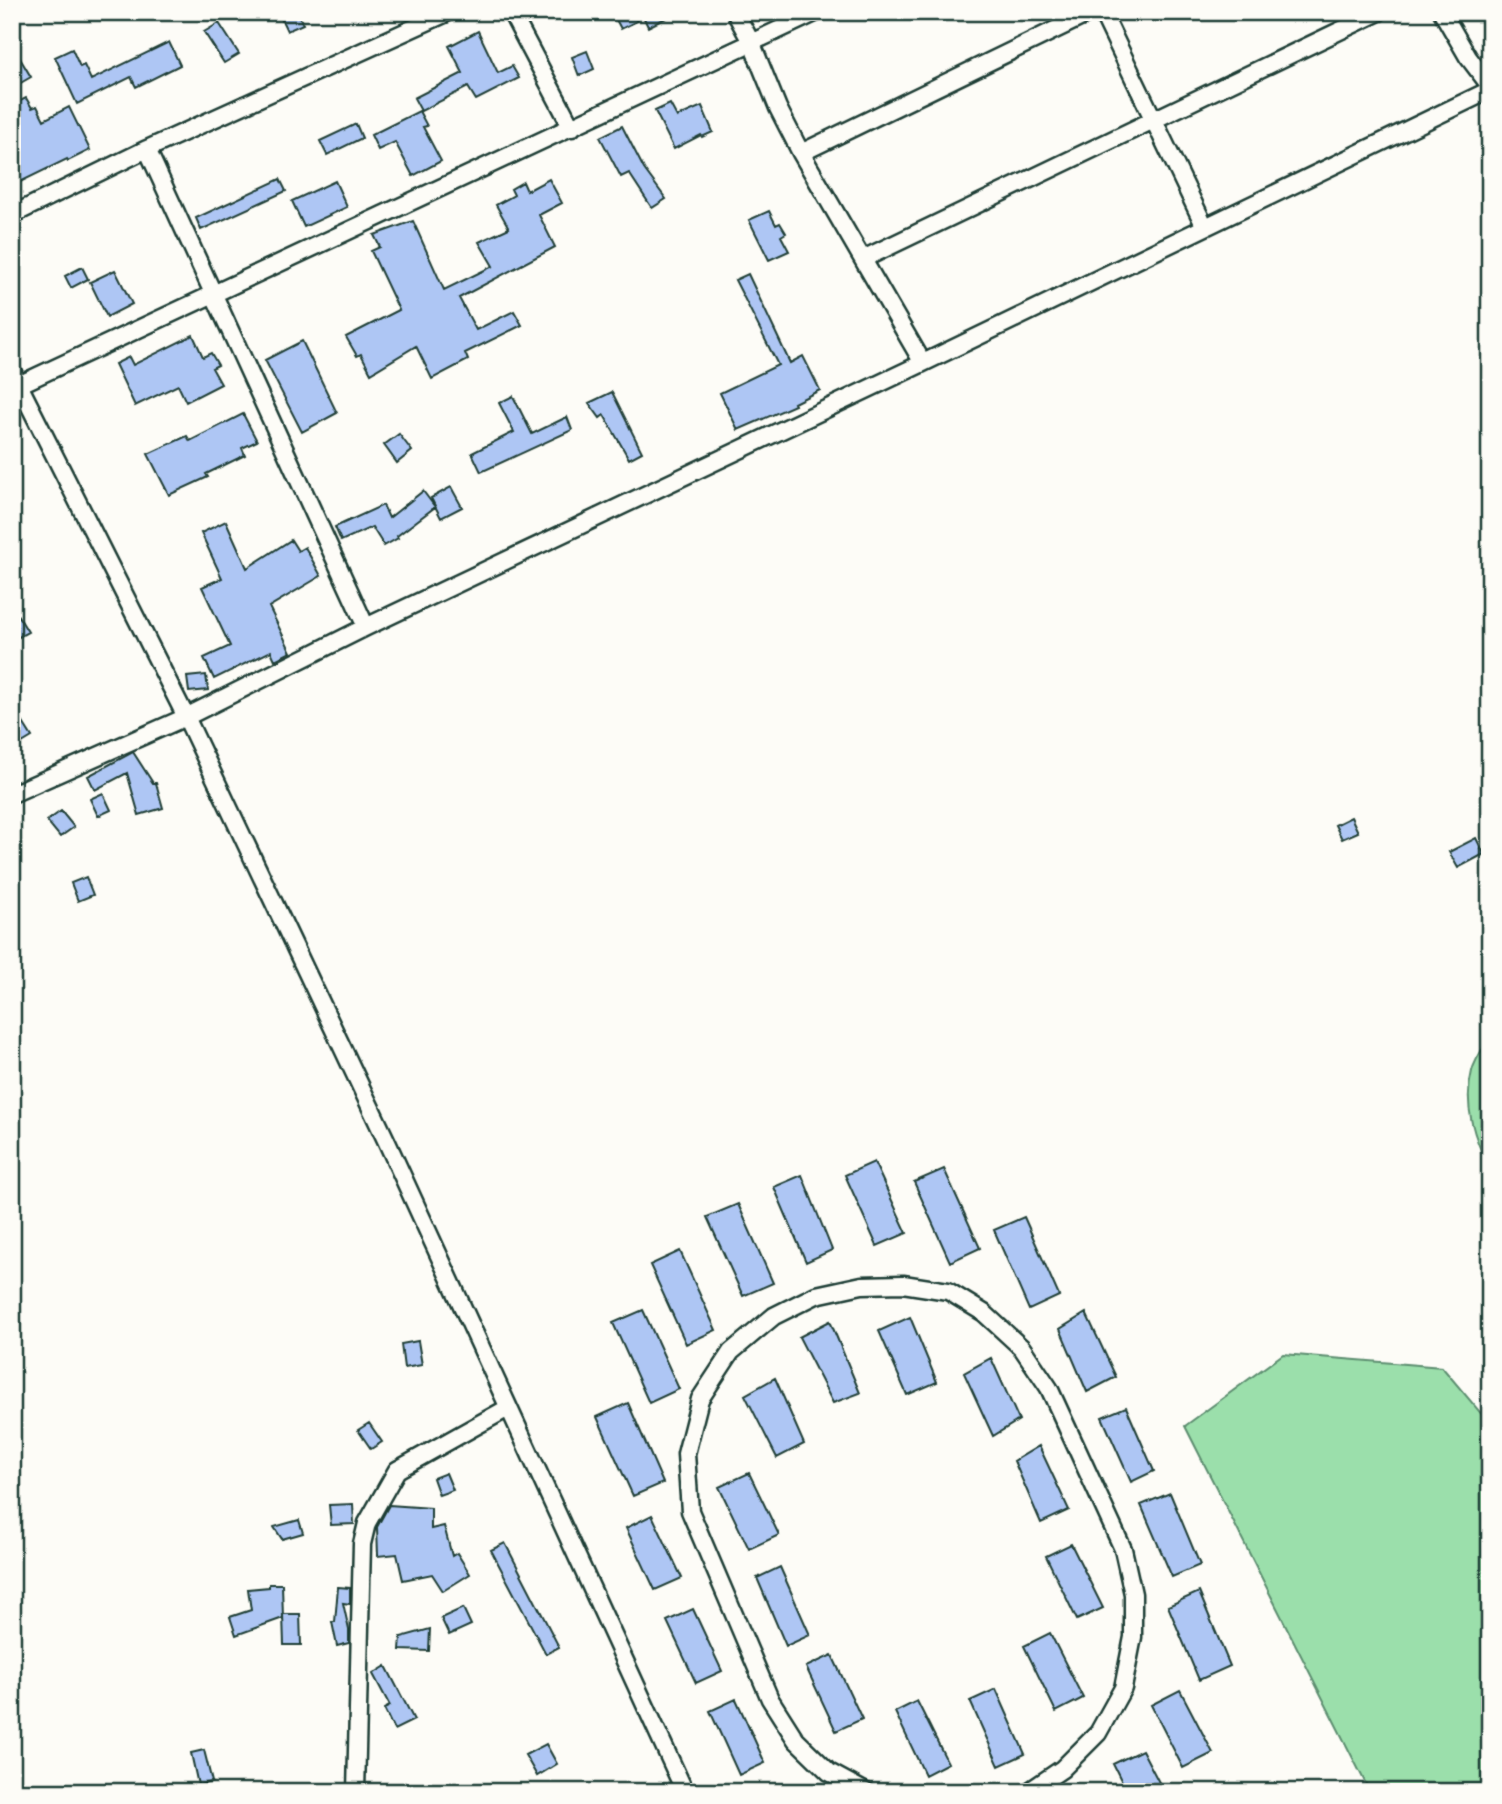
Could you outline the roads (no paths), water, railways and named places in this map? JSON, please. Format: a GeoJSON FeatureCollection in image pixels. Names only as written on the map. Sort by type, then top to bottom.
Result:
{"type":"FeatureCollection","features":[{"type":"Feature","properties":{"kind":"street"},"geometry":{"type":"LineString","coordinates":[[12,215],[147,149],[449,12]]}},
{"type":"Feature","properties":{"kind":"street"},"geometry":{"type":"LineString","coordinates":[[511,12],[572,128]]}},
{"type":"Feature","properties":{"kind":"street"},"geometry":{"type":"LineString","coordinates":[[735,12],[801,153],[923,363]]}},
{"type":"Feature","properties":{"kind":"street"},"geometry":{"type":"LineString","coordinates":[[685,1792],[386,1140],[186,717],[14,381],[572,128],[817,12]]}},
{"type":"Feature","properties":{"kind":"street"},"geometry":{"type":"LineString","coordinates":[[801,153],[1092,12]]}},
{"type":"Feature","properties":{"kind":"street"},"geometry":{"type":"LineString","coordinates":[[1102,12],[1205,227]]}},
{"type":"Feature","properties":{"kind":"street"},"geometry":{"type":"LineString","coordinates":[[863,259],[1379,12]]}},
{"type":"Feature","properties":{"kind":"street"},"geometry":{"type":"LineString","coordinates":[[12,794],[186,717],[366,627],[923,363],[1490,88],[1442,12]]}},
{"type":"Feature","properties":{"kind":"street"},"geometry":{"type":"LineString","coordinates":[[147,149],[366,627]]}},
{"type":"Feature","properties":{"kind":"street"},"geometry":{"type":"LineString","coordinates":[[866,1792],[829,1772],[796,1740],[770,1699],[690,1511],[686,1454],[700,1399],[732,1352],[774,1316],[816,1295],[862,1285],[903,1284],[947,1291],[984,1312],[1022,1348],[1049,1388],[1123,1549],[1133,1594],[1133,1637],[1123,1688],[1098,1733],[1062,1769],[1028,1792]]}},
{"type":"Feature","properties":{"kind":"street"},"geometry":{"type":"LineString","coordinates":[[356,1792],[362,1544],[367,1523],[397,1470],[508,1408]]}}]}
